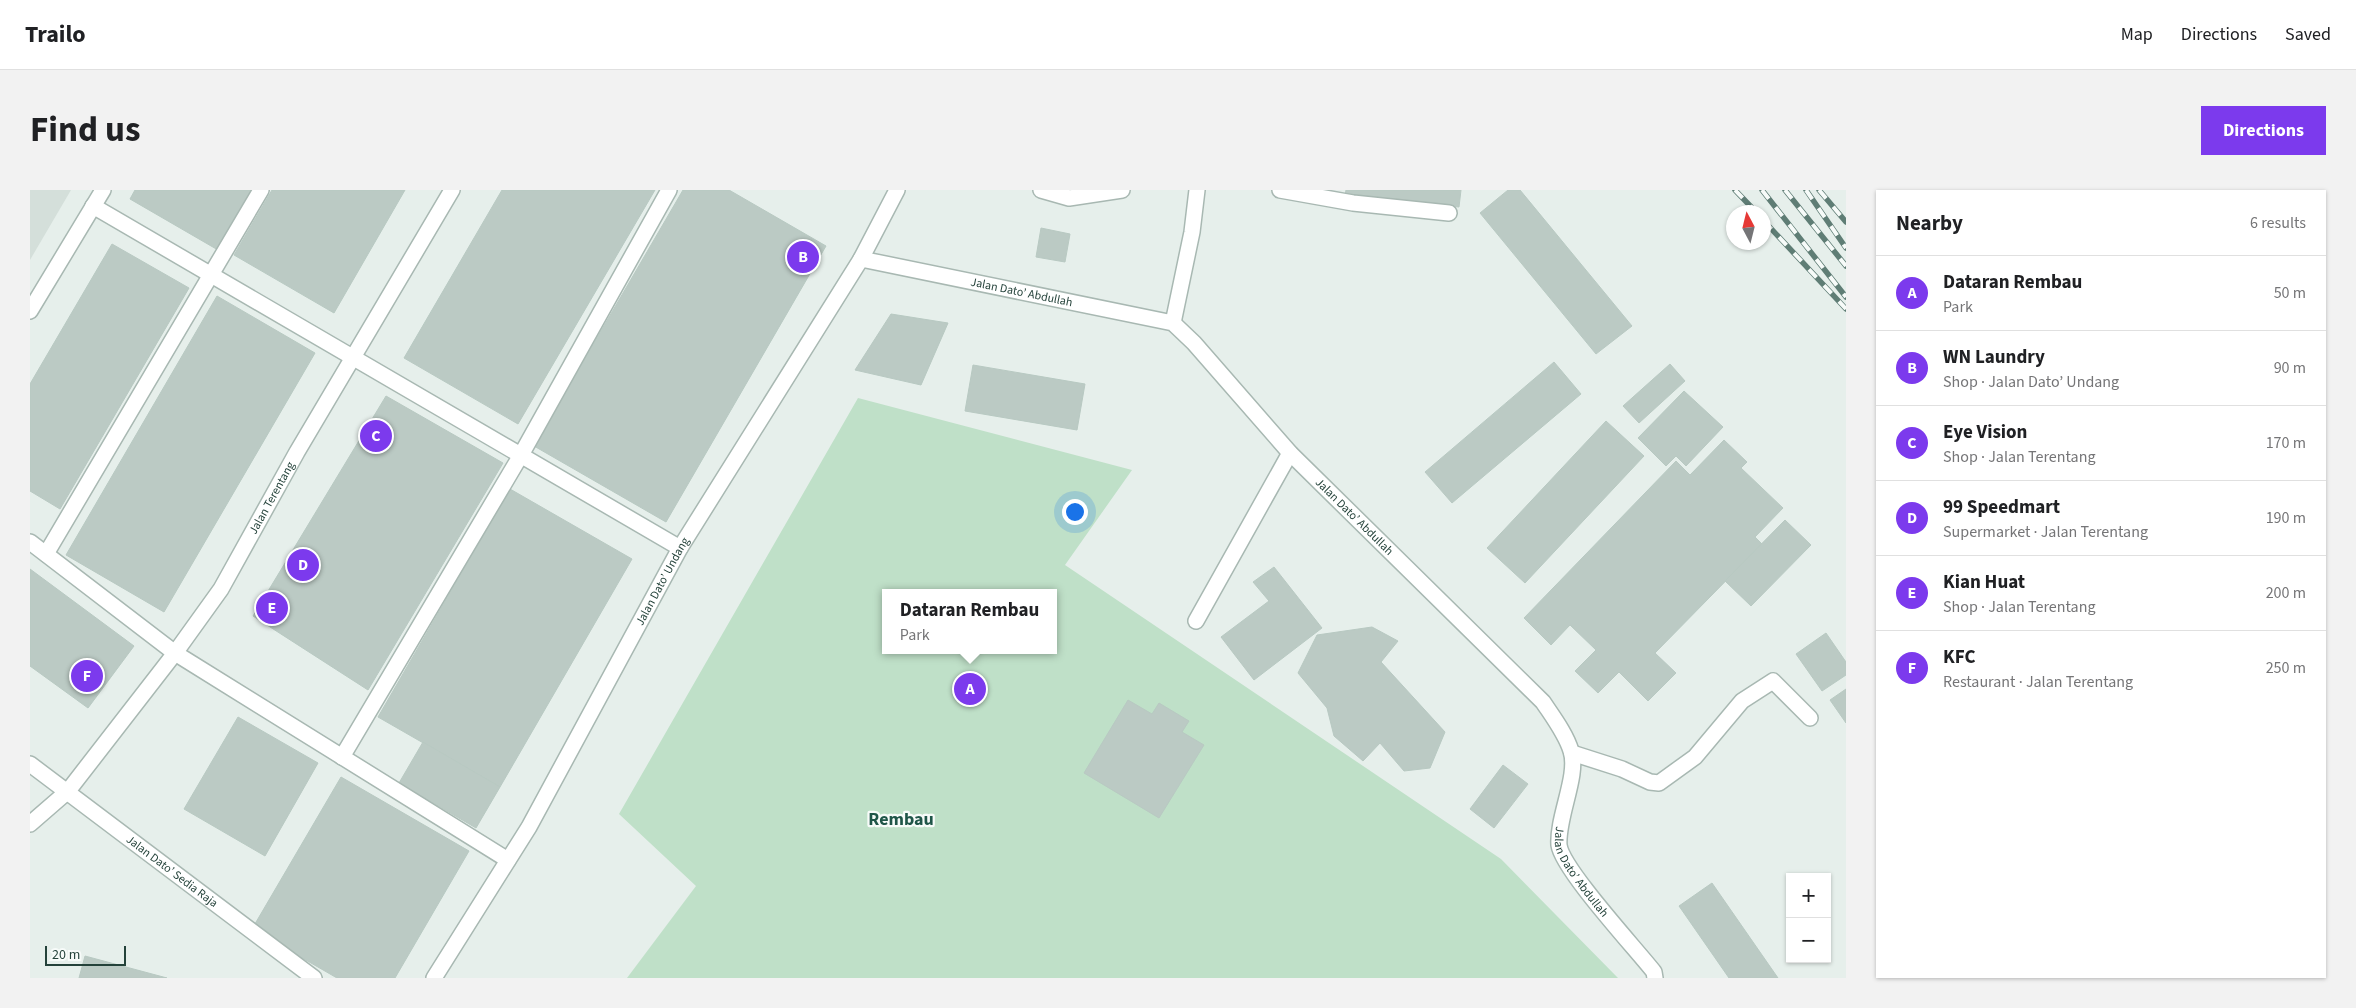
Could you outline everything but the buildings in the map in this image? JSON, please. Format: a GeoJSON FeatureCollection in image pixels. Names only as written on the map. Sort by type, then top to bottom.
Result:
{"type":"FeatureCollection","features":[{"type":"Feature","properties":{"kind":"street"},"geometry":{"type":"LineString","coordinates":[[30,310],[104,190]]}},
{"type":"Feature","properties":{"kind":"street"},"geometry":{"type":"LineString","coordinates":[[46,554],[261,190]]}},
{"type":"Feature","properties":{"kind":"street","name":"Jalan Terentang"},"geometry":{"type":"LineString","coordinates":[[30,824],[68,791],[175,653],[221,589],[452,190]]}},
{"type":"Feature","properties":{"kind":"street"},"geometry":{"type":"LineString","coordinates":[[342,757],[521,455],[669,190]]}},
{"type":"Feature","properties":{"kind":"street","name":"Jalan Dato’ Undang"},"geometry":{"type":"LineString","coordinates":[[434,978],[530,827],[680,548],[861,259],[897,190]]}},
{"type":"Feature","properties":{"kind":"street"},"geometry":{"type":"LineString","coordinates":[[1041,190],[1069,198],[1122,190]]}},
{"type":"Feature","properties":{"kind":"street"},"geometry":{"type":"LineString","coordinates":[[1173,323],[1192,232],[1197,190]]}},
{"type":"Feature","properties":{"kind":"street"},"geometry":{"type":"LineString","coordinates":[[1280,190],[1353,203],[1450,213]]}},
{"type":"Feature","properties":{"kind":"street"},"geometry":{"type":"LineString","coordinates":[[93,206],[680,548]]}},
{"type":"Feature","properties":{"kind":"street","name":"Jalan Dato’ Abdullah"},"geometry":{"type":"LineString","coordinates":[[861,259],[1173,323],[1194,343],[1290,454],[1543,702],[1566,738],[1572,753],[1571,776],[1562,813],[1559,846],[1578,880],[1654,972],[1655,978]]}},
{"type":"Feature","properties":{"kind":"street"},"geometry":{"type":"LineString","coordinates":[[1196,621],[1290,454]]}},
{"type":"Feature","properties":{"kind":"street"},"geometry":{"type":"LineString","coordinates":[[30,542],[175,653],[508,860]]}},
{"type":"Feature","properties":{"kind":"street"},"geometry":{"type":"LineString","coordinates":[[1572,753],[1622,769],[1650,782],[1659,784],[1695,756],[1742,701],[1772,681],[1810,718]]}},
{"type":"Feature","properties":{"kind":"street","name":"Jalan Dato’ Sedia Raja"},"geometry":{"type":"LineString","coordinates":[[30,764],[314,978]]}},
{"type":"Feature","properties":{"kind":"shaded area"},"geometry":{"type":"Polygon","coordinates":[[[30,190],[71,190],[30,260],[30,190]]]}},
{"type":"Feature","properties":{"kind":"green space"},"geometry":{"type":"Polygon","coordinates":[[[858,398],[1132,470],[1065,565],[1501,859],[1618,978],[627,978],[696,886],[619,814],[858,398]]]}},
{"type":"Feature","properties":{"kind":"railway"},"geometry":{"type":"LineString","coordinates":[[1735,190],[1749,205]]}},
{"type":"Feature","properties":{"kind":"railway"},"geometry":{"type":"LineString","coordinates":[[1762,190],[1846,297]]}},
{"type":"Feature","properties":{"kind":"railway"},"geometry":{"type":"LineString","coordinates":[[1785,190],[1846,266]]}},
{"type":"Feature","properties":{"kind":"railway"},"geometry":{"type":"LineString","coordinates":[[1806,190],[1846,248]]}},
{"type":"Feature","properties":{"kind":"railway"},"geometry":{"type":"LineString","coordinates":[[1819,190],[1846,222]]}},
{"type":"Feature","properties":{"kind":"railway"},"geometry":{"type":"LineString","coordinates":[[1771,229],[1846,309]]}},
{"type":"Feature","properties":{"kind":"place","name":"WN Laundry"},"geometry":{"type":"Point","coordinates":[803,257]}},
{"type":"Feature","properties":{"kind":"place","name":"Eye Vision"},"geometry":{"type":"Point","coordinates":[376,436]}},
{"type":"Feature","properties":{"kind":"place","name":"99 Speedmart"},"geometry":{"type":"Point","coordinates":[303,565]}},
{"type":"Feature","properties":{"kind":"place","name":"Kian Huat"},"geometry":{"type":"Point","coordinates":[272,608]}},
{"type":"Feature","properties":{"kind":"place","name":"KFC"},"geometry":{"type":"Point","coordinates":[87,676]}},
{"type":"Feature","properties":{"kind":"place","name":"Dataran Rembau"},"geometry":{"type":"Point","coordinates":[970,689]}},
{"type":"Feature","properties":{"kind":"district","name":"Rembau"},"geometry":{"type":"Point","coordinates":[901,819]}}]}
